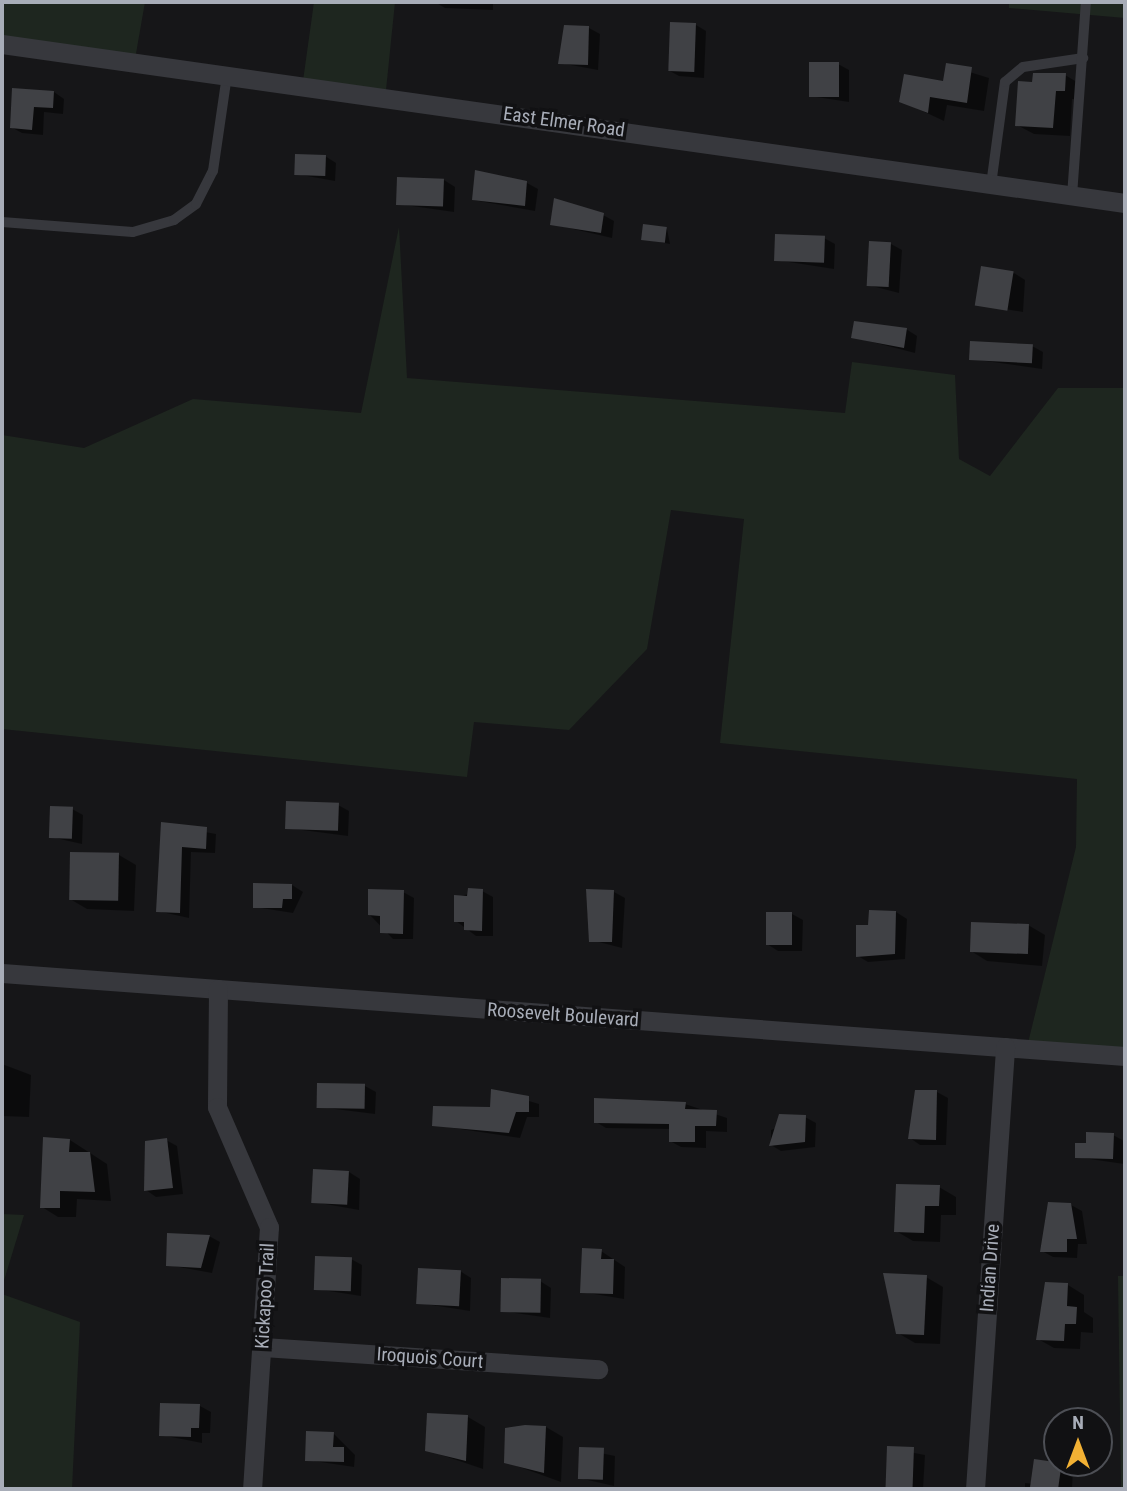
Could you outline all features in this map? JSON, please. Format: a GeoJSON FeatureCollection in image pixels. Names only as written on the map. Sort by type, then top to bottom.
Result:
{"type":"FeatureCollection","features":[{"type":"Feature","properties":{"kind":"street","name":"East Elmer Road"},"geometry":{"type":"LineString","coordinates":[[2,44],[1125,203]]}},
{"type":"Feature","properties":{"kind":"street","name":"Roosevelt Boulevard"},"geometry":{"type":"LineString","coordinates":[[2,973],[1125,1056]]}},
{"type":"Feature","properties":{"kind":"street","name":"Kickapoo Trail"},"geometry":{"type":"LineString","coordinates":[[218,989],[217,1107],[269,1227],[252,1489]]}},
{"type":"Feature","properties":{"kind":"street","name":"Indian Drive"},"geometry":{"type":"LineString","coordinates":[[975,1489],[1005,1047]]}},
{"type":"Feature","properties":{"kind":"street","name":"Iroquois Court"},"geometry":{"type":"LineString","coordinates":[[263,1347],[598,1369]]}},
{"type":"Feature","properties":{"kind":"lane"},"geometry":{"type":"LineString","coordinates":[[1072,196],[1086,2]]}},
{"type":"Feature","properties":{"kind":"lane"},"geometry":{"type":"LineString","coordinates":[[991,185],[1005,82],[1023,67],[1083,58]]}},
{"type":"Feature","properties":{"kind":"lane"},"geometry":{"type":"LineString","coordinates":[[2,222],[133,232],[174,220],[196,204],[213,171],[227,74]]}},
{"type":"Feature","properties":{"kind":"shaded area"},"geometry":{"type":"Polygon","coordinates":[[[2,2],[145,2],[134,65],[2,49],[2,2]]]}},
{"type":"Feature","properties":{"kind":"shaded area"},"geometry":{"type":"Polygon","coordinates":[[[314,2],[395,2],[385,100],[302,88],[314,2]]]}},
{"type":"Feature","properties":{"kind":"shaded area"},"geometry":{"type":"Polygon","coordinates":[[[1009,2],[1125,2],[1125,18],[1009,8],[1009,2]]]}},
{"type":"Feature","properties":{"kind":"shaded area"},"geometry":{"type":"Polygon","coordinates":[[[399,227],[407,378],[845,413],[852,362],[955,375],[959,459],[990,476],[1058,388],[1125,388],[1125,1054],[1027,1047],[1076,847],[1077,779],[720,743],[744,519],[671,510],[647,649],[569,730],[474,722],[467,777],[2,729],[2,435],[84,448],[193,399],[361,413],[399,227]]]}},
{"type":"Feature","properties":{"kind":"shaded area"},"geometry":{"type":"Polygon","coordinates":[[[2,1214],[24,1215],[2,1287],[2,1214]]]}},
{"type":"Feature","properties":{"kind":"shaded area"},"geometry":{"type":"Polygon","coordinates":[[[1118,1276],[1125,1276],[1125,1489],[1121,1489],[1118,1276]]]}},
{"type":"Feature","properties":{"kind":"shaded area"},"geometry":{"type":"Polygon","coordinates":[[[2,1294],[80,1322],[72,1489],[2,1489],[2,1294]]]}},
{"type":"Feature","properties":{"kind":"building"},"geometry":{"type":"Polygon","coordinates":[[[670,22],[696,23],[694,72],[668,71],[670,22]]]}},
{"type":"Feature","properties":{"kind":"building"},"geometry":{"type":"Polygon","coordinates":[[[564,25],[589,26],[588,65],[558,64],[564,25]]]}},
{"type":"Feature","properties":{"kind":"building"},"geometry":{"type":"Polygon","coordinates":[[[809,62],[839,62],[839,97],[809,97],[809,62]]]}},
{"type":"Feature","properties":{"kind":"building"},"geometry":{"type":"Polygon","coordinates":[[[946,63],[972,67],[967,103],[930,97],[928,113],[899,102],[904,74],[943,81],[946,63]]]}},
{"type":"Feature","properties":{"kind":"building"},"geometry":{"type":"Polygon","coordinates":[[[1033,73],[1066,73],[1065,91],[1056,91],[1053,128],[1015,126],[1018,81],[1032,82],[1033,73]]]}},
{"type":"Feature","properties":{"kind":"building"},"geometry":{"type":"Polygon","coordinates":[[[12,88],[54,91],[53,108],[34,107],[32,130],[10,128],[12,88]]]}},
{"type":"Feature","properties":{"kind":"building"},"geometry":{"type":"Polygon","coordinates":[[[295,154],[326,155],[325,176],[294,175],[295,154]]]}},
{"type":"Feature","properties":{"kind":"building"},"geometry":{"type":"Polygon","coordinates":[[[475,170],[527,181],[525,206],[472,200],[475,170]]]}},
{"type":"Feature","properties":{"kind":"building"},"geometry":{"type":"Polygon","coordinates":[[[397,177],[444,179],[443,207],[396,205],[397,177]]]}},
{"type":"Feature","properties":{"kind":"building"},"geometry":{"type":"Polygon","coordinates":[[[554,198],[604,213],[601,233],[550,225],[554,198]]]}},
{"type":"Feature","properties":{"kind":"building"},"geometry":{"type":"Polygon","coordinates":[[[643,224],[667,227],[665,243],[641,240],[643,224]]]}},
{"type":"Feature","properties":{"kind":"building"},"geometry":{"type":"Polygon","coordinates":[[[775,234],[825,236],[824,263],[774,261],[775,234]]]}},
{"type":"Feature","properties":{"kind":"building"},"geometry":{"type":"Polygon","coordinates":[[[869,241],[891,242],[889,287],[867,286],[869,241]]]}},
{"type":"Feature","properties":{"kind":"building"},"geometry":{"type":"Polygon","coordinates":[[[981,266],[1014,271],[1007,311],[975,306],[981,266]]]}},
{"type":"Feature","properties":{"kind":"building"},"geometry":{"type":"Polygon","coordinates":[[[854,321],[907,328],[904,348],[851,338],[854,321]]]}},
{"type":"Feature","properties":{"kind":"building"},"geometry":{"type":"Polygon","coordinates":[[[970,341],[1033,344],[1032,363],[969,360],[970,341]]]}},
{"type":"Feature","properties":{"kind":"building"},"geometry":{"type":"Polygon","coordinates":[[[286,801],[339,803],[338,831],[285,829],[286,801]]]}},
{"type":"Feature","properties":{"kind":"building"},"geometry":{"type":"Polygon","coordinates":[[[50,806],[73,807],[72,839],[49,838],[50,806]]]}},
{"type":"Feature","properties":{"kind":"building"},"geometry":{"type":"Polygon","coordinates":[[[161,822],[207,827],[206,849],[182,847],[180,913],[156,912],[161,822]]]}},
{"type":"Feature","properties":{"kind":"building"},"geometry":{"type":"Polygon","coordinates":[[[70,852],[119,853],[118,901],[69,900],[70,852]]]}},
{"type":"Feature","properties":{"kind":"building"},"geometry":{"type":"Polygon","coordinates":[[[253,883],[292,884],[292,899],[283,899],[282,908],[253,908],[253,883]]]}},
{"type":"Feature","properties":{"kind":"building"},"geometry":{"type":"Polygon","coordinates":[[[468,888],[483,889],[482,931],[464,930],[464,922],[454,922],[454,895],[467,896],[468,888]]]}},
{"type":"Feature","properties":{"kind":"building"},"geometry":{"type":"Polygon","coordinates":[[[368,889],[404,890],[403,934],[380,933],[380,916],[368,915],[368,889]]]}},
{"type":"Feature","properties":{"kind":"building"},"geometry":{"type":"Polygon","coordinates":[[[586,889],[614,890],[612,942],[589,942],[586,889]]]}},
{"type":"Feature","properties":{"kind":"building"},"geometry":{"type":"Polygon","coordinates":[[[869,910],[896,911],[895,954],[856,957],[856,925],[868,925],[869,910]]]}},
{"type":"Feature","properties":{"kind":"building"},"geometry":{"type":"Polygon","coordinates":[[[766,912],[792,912],[792,945],[766,945],[766,912]]]}},
{"type":"Feature","properties":{"kind":"building"},"geometry":{"type":"Polygon","coordinates":[[[971,922],[1029,924],[1028,954],[970,952],[971,922]]]}},
{"type":"Feature","properties":{"kind":"building"},"geometry":{"type":"Polygon","coordinates":[[[317,1083],[365,1084],[365,1109],[317,1108],[317,1083]]]}},
{"type":"Feature","properties":{"kind":"building"},"geometry":{"type":"Polygon","coordinates":[[[491,1089],[529,1096],[529,1112],[516,1112],[509,1133],[432,1126],[433,1106],[490,1107],[491,1089]]]}},
{"type":"Feature","properties":{"kind":"building"},"geometry":{"type":"Polygon","coordinates":[[[915,1090],[937,1090],[936,1140],[908,1139],[915,1090]]]}},
{"type":"Feature","properties":{"kind":"building"},"geometry":{"type":"Polygon","coordinates":[[[594,1098],[686,1102],[685,1109],[717,1110],[716,1126],[695,1126],[695,1142],[669,1142],[669,1124],[594,1123],[594,1098]]]}},
{"type":"Feature","properties":{"kind":"building"},"geometry":{"type":"Polygon","coordinates":[[[779,1114],[806,1115],[805,1142],[769,1146],[779,1114]]]}},
{"type":"Feature","properties":{"kind":"building"},"geometry":{"type":"Polygon","coordinates":[[[1086,1132],[1114,1133],[1113,1159],[1075,1158],[1075,1143],[1086,1143],[1086,1132]]]}},
{"type":"Feature","properties":{"kind":"building"},"geometry":{"type":"Polygon","coordinates":[[[43,1137],[70,1139],[69,1152],[90,1152],[95,1192],[60,1191],[60,1208],[40,1208],[43,1137]]]}},
{"type":"Feature","properties":{"kind":"building"},"geometry":{"type":"Polygon","coordinates":[[[167,1138],[173,1188],[144,1191],[145,1141],[167,1138]]]}},
{"type":"Feature","properties":{"kind":"building"},"geometry":{"type":"Polygon","coordinates":[[[313,1169],[349,1171],[347,1205],[311,1203],[313,1169]]]}},
{"type":"Feature","properties":{"kind":"building"},"geometry":{"type":"Polygon","coordinates":[[[896,1184],[940,1185],[939,1206],[925,1206],[924,1233],[894,1232],[896,1184]]]}},
{"type":"Feature","properties":{"kind":"building"},"geometry":{"type":"Polygon","coordinates":[[[1048,1202],[1071,1203],[1077,1239],[1067,1239],[1067,1252],[1040,1252],[1048,1202]]]}},
{"type":"Feature","properties":{"kind":"building"},"geometry":{"type":"Polygon","coordinates":[[[167,1233],[210,1235],[201,1268],[166,1266],[167,1233]]]}},
{"type":"Feature","properties":{"kind":"building"},"geometry":{"type":"Polygon","coordinates":[[[582,1248],[602,1249],[601,1259],[614,1259],[613,1294],[580,1293],[582,1248]]]}},
{"type":"Feature","properties":{"kind":"building"},"geometry":{"type":"Polygon","coordinates":[[[315,1256],[352,1257],[351,1291],[314,1290],[315,1256]]]}},
{"type":"Feature","properties":{"kind":"building"},"geometry":{"type":"Polygon","coordinates":[[[418,1268],[461,1270],[459,1306],[416,1304],[418,1268]]]}},
{"type":"Feature","properties":{"kind":"building"},"geometry":{"type":"Polygon","coordinates":[[[883,1273],[927,1275],[924,1335],[896,1334],[883,1273]]]}},
{"type":"Feature","properties":{"kind":"building"},"geometry":{"type":"Polygon","coordinates":[[[501,1278],[541,1279],[540,1313],[500,1312],[501,1278]]]}},
{"type":"Feature","properties":{"kind":"building"},"geometry":{"type":"Polygon","coordinates":[[[1045,1282],[1068,1283],[1067,1306],[1077,1307],[1076,1324],[1065,1324],[1064,1341],[1036,1340],[1045,1282]]]}},
{"type":"Feature","properties":{"kind":"building"},"geometry":{"type":"Polygon","coordinates":[[[160,1403],[200,1404],[199,1428],[191,1428],[191,1437],[159,1436],[160,1403]]]}},
{"type":"Feature","properties":{"kind":"building"},"geometry":{"type":"Polygon","coordinates":[[[427,1413],[468,1415],[466,1461],[425,1451],[427,1413]]]}},
{"type":"Feature","properties":{"kind":"building"},"geometry":{"type":"Polygon","coordinates":[[[546,1426],[544,1473],[504,1463],[505,1428],[546,1426]]]}},
{"type":"Feature","properties":{"kind":"building"},"geometry":{"type":"Polygon","coordinates":[[[306,1431],[334,1432],[333,1447],[344,1447],[344,1462],[305,1461],[306,1431]]]}},
{"type":"Feature","properties":{"kind":"building"},"geometry":{"type":"Polygon","coordinates":[[[887,1446],[914,1447],[913,1489],[885,1489],[887,1446]]]}},
{"type":"Feature","properties":{"kind":"building"},"geometry":{"type":"Polygon","coordinates":[[[579,1447],[604,1448],[603,1480],[578,1479],[579,1447]]]}},
{"type":"Feature","properties":{"kind":"building"},"geometry":{"type":"Polygon","coordinates":[[[1034,1459],[1043,1460],[1043,1477],[1060,1477],[1058,1489],[1030,1489],[1034,1459]]]}}]}
